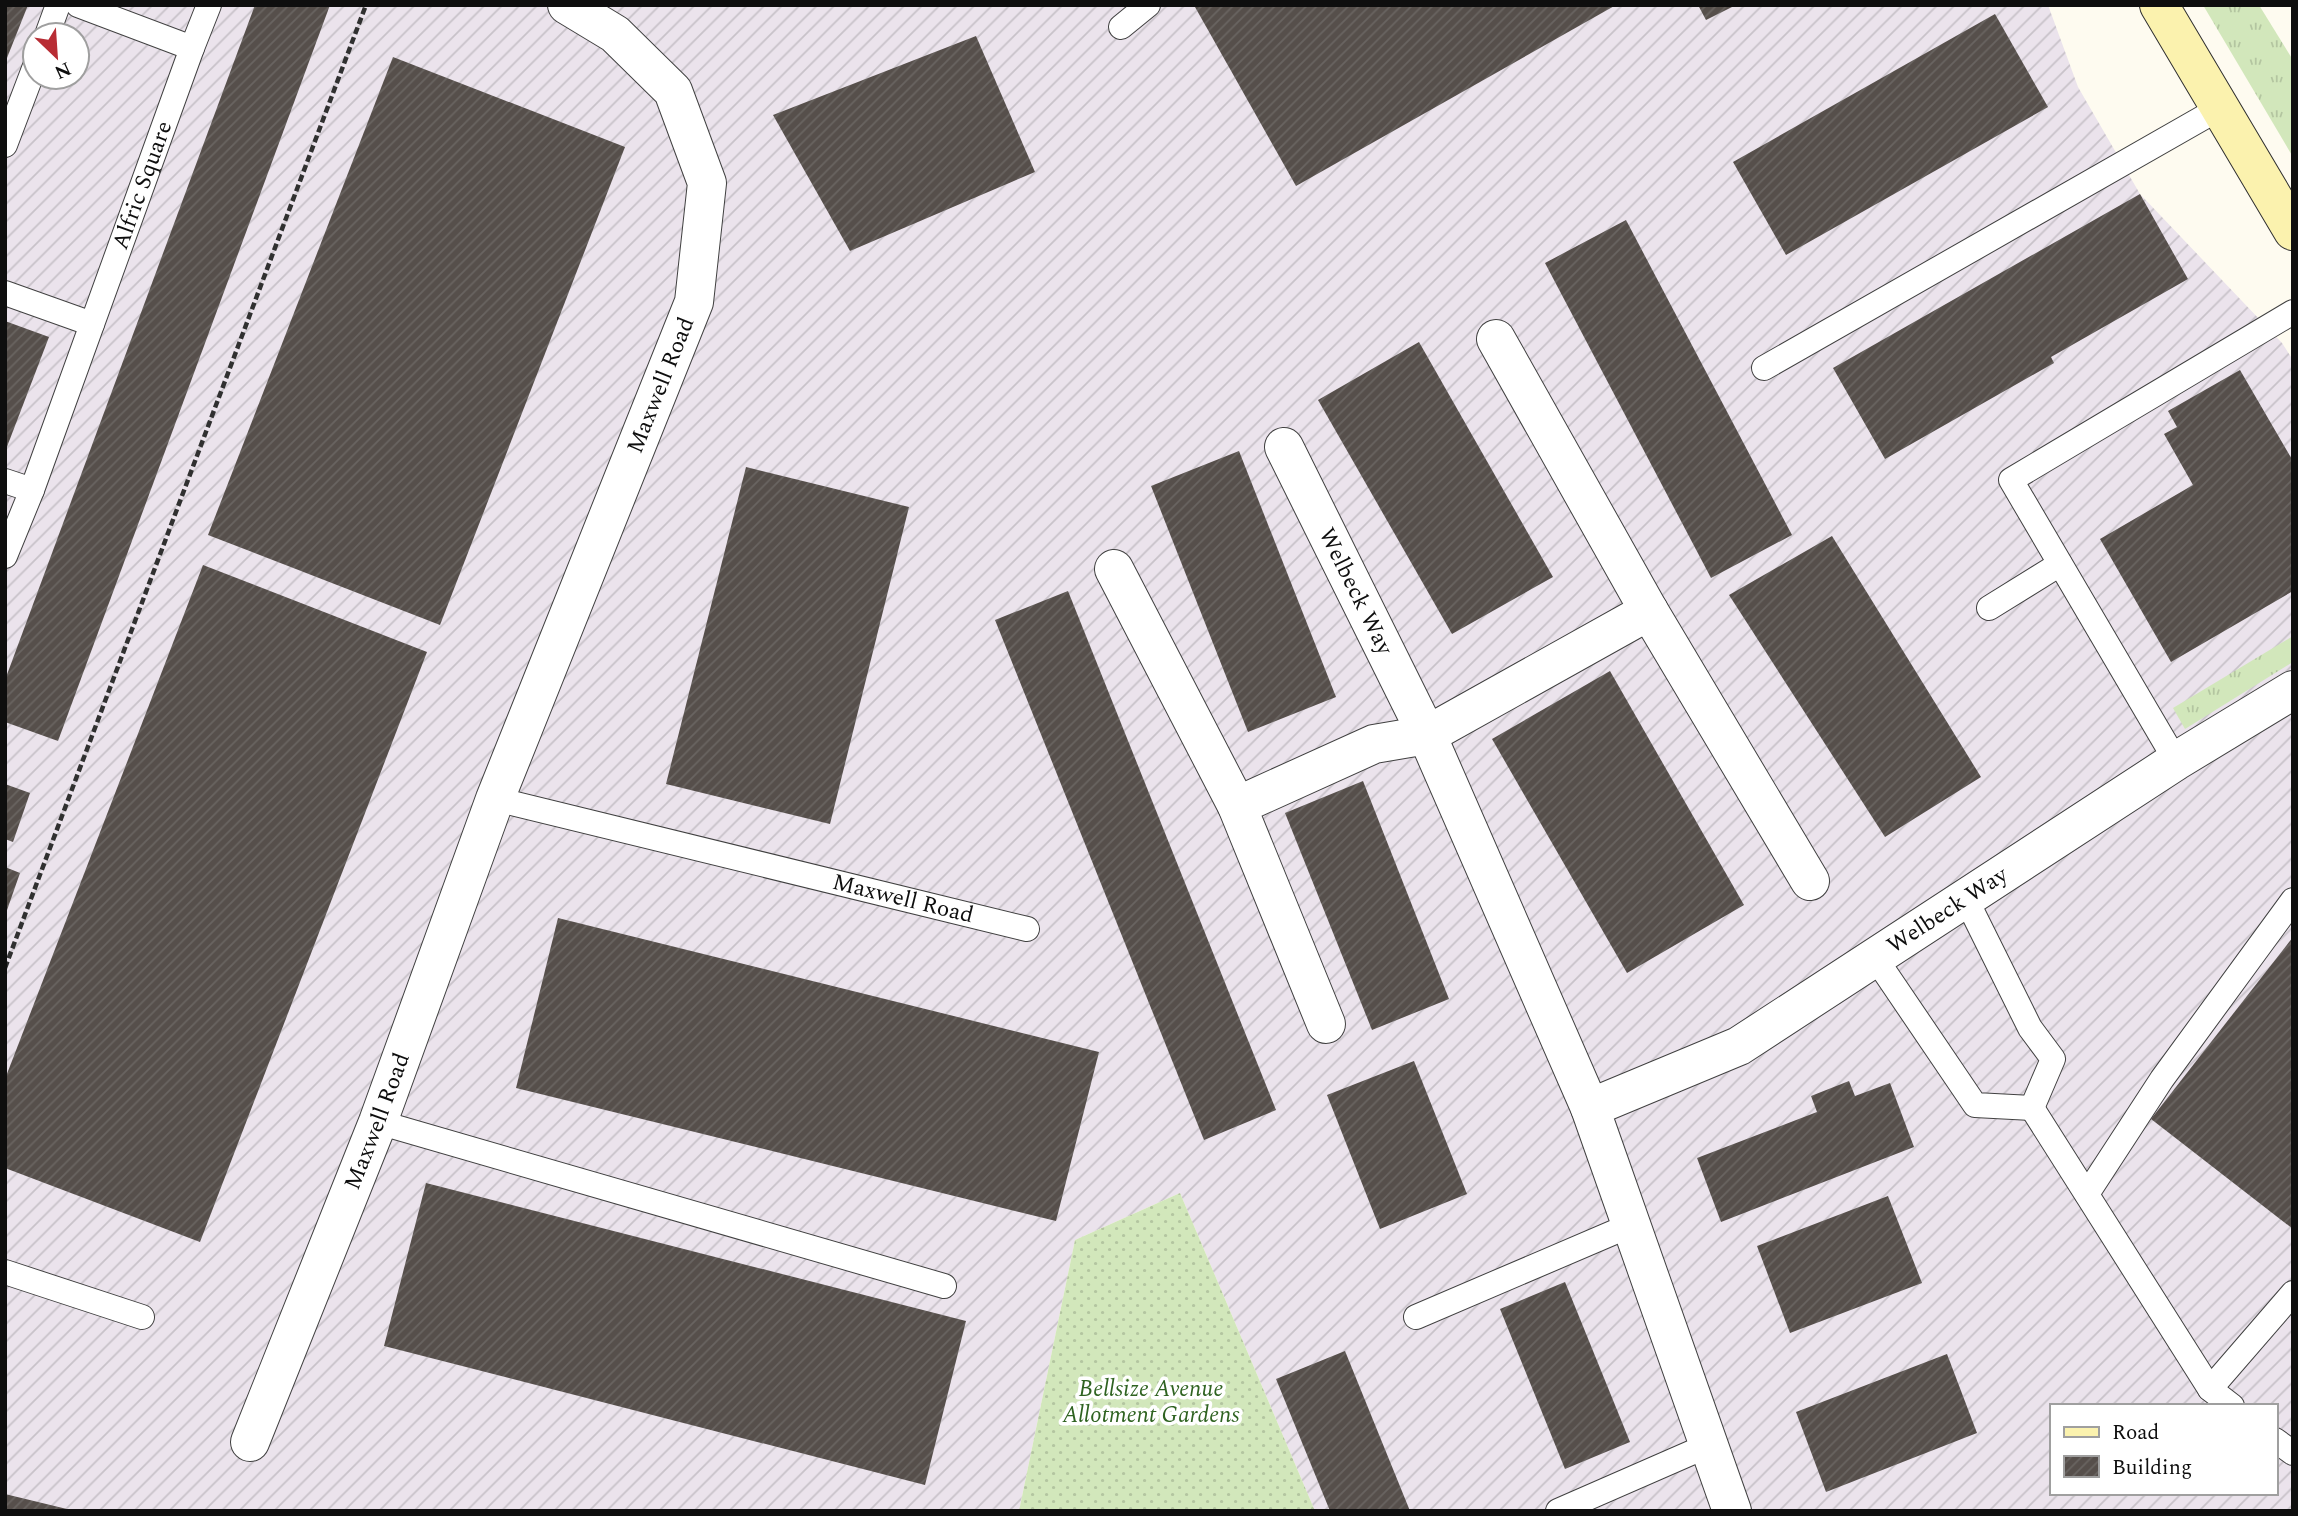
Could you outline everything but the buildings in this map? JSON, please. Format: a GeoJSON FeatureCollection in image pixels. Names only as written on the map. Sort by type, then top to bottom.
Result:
{"type":"FeatureCollection","features":[{"type":"Feature","properties":{"kind":"street","name":"Maxwell Road"},"geometry":{"type":"LineString","coordinates":[[250,1442],[377,1122],[495,799],[694,302],[707,183],[673,91],[615,34],[567,5]]}},
{"type":"Feature","properties":{"kind":"street"},"geometry":{"type":"LineString","coordinates":[[2159,5],[2293,231]]}},
{"type":"Feature","properties":{"kind":"street"},"geometry":{"type":"LineString","coordinates":[[1496,339],[1649,611],[1810,881]]}},
{"type":"Feature","properties":{"kind":"street","name":"Welbeck Way"},"geometry":{"type":"LineString","coordinates":[[1283,447],[1427,735],[1590,1108],[1732,1511]]}},
{"type":"Feature","properties":{"kind":"street"},"geometry":{"type":"LineString","coordinates":[[1114,569],[1237,806],[1325,1024]]}},
{"type":"Feature","properties":{"kind":"street"},"geometry":{"type":"LineString","coordinates":[[1237,806],[1374,744],[1427,735],[1649,611]]}},
{"type":"Feature","properties":{"kind":"street","name":"Welbeck Way"},"geometry":{"type":"LineString","coordinates":[[1590,1108],[1740,1046],[2176,761],[2293,690]]}},
{"type":"Feature","properties":{"kind":"lane"},"geometry":{"type":"LineString","coordinates":[[78,5],[192,48]]}},
{"type":"Feature","properties":{"kind":"lane","name":"Alfric Square"},"geometry":{"type":"LineString","coordinates":[[5,556],[32,490],[209,5]]}},
{"type":"Feature","properties":{"kind":"lane"},"geometry":{"type":"LineString","coordinates":[[1121,27],[1148,5]]}},
{"type":"Feature","properties":{"kind":"lane"},"geometry":{"type":"LineString","coordinates":[[5,145],[26,91]]}},
{"type":"Feature","properties":{"kind":"lane"},"geometry":{"type":"LineString","coordinates":[[1763,368],[2220,108]]}},
{"type":"Feature","properties":{"kind":"lane"},"geometry":{"type":"LineString","coordinates":[[5,293],[92,324]]}},
{"type":"Feature","properties":{"kind":"lane"},"geometry":{"type":"LineString","coordinates":[[2176,761],[2011,480],[2293,312]]}},
{"type":"Feature","properties":{"kind":"lane"},"geometry":{"type":"LineString","coordinates":[[5,481],[32,490]]}},
{"type":"Feature","properties":{"kind":"lane"},"geometry":{"type":"LineString","coordinates":[[1989,608],[2060,564]]}},
{"type":"Feature","properties":{"kind":"lane","name":"Maxwell Road"},"geometry":{"type":"LineString","coordinates":[[495,799],[1027,929]]}},
{"type":"Feature","properties":{"kind":"lane"},"geometry":{"type":"LineString","coordinates":[[1966,899],[2030,1028],[2053,1059],[2032,1108]]}},
{"type":"Feature","properties":{"kind":"lane"},"geometry":{"type":"LineString","coordinates":[[2087,1194],[2162,1079],[2293,900]]}},
{"type":"Feature","properties":{"kind":"lane"},"geometry":{"type":"LineString","coordinates":[[1876,958],[1975,1105],[2032,1108]]}},
{"type":"Feature","properties":{"kind":"lane"},"geometry":{"type":"LineString","coordinates":[[2032,1108],[2210,1389],[2229,1404]]}},
{"type":"Feature","properties":{"kind":"lane"},"geometry":{"type":"LineString","coordinates":[[377,1122],[944,1286]]}},
{"type":"Feature","properties":{"kind":"lane"},"geometry":{"type":"LineString","coordinates":[[1416,1317],[1631,1225]]}},
{"type":"Feature","properties":{"kind":"lane"},"geometry":{"type":"LineString","coordinates":[[5,1272],[142,1317]]}},
{"type":"Feature","properties":{"kind":"lane"},"geometry":{"type":"LineString","coordinates":[[2210,1389],[2293,1293]]}},
{"type":"Feature","properties":{"kind":"lane"},"geometry":{"type":"LineString","coordinates":[[2277,1441],[2293,1453]]}},
{"type":"Feature","properties":{"kind":"lane"},"geometry":{"type":"LineString","coordinates":[[1558,1511],[1709,1445]]}},
{"type":"Feature","properties":{"kind":"path"},"geometry":{"type":"LineString","coordinates":[[5,968],[366,5]]}},
{"type":"Feature","properties":{"kind":"shaded area"},"geometry":{"type":"Polygon","coordinates":[[[5,5],[2048,5],[2078,87],[2140,194],[2282,343],[2293,360],[2293,1511],[1315,1511],[1180,1193],[1075,1240],[1019,1511],[5,1511],[5,5]]]}},
{"type":"Feature","properties":{"kind":"green space"},"geometry":{"type":"Polygon","coordinates":[[[2203,5],[2259,5],[2293,60],[2293,157],[2203,5]]]}},
{"type":"Feature","properties":{"kind":"green space"},"geometry":{"type":"Polygon","coordinates":[[[2293,636],[2293,662],[2185,729],[2173,708],[2293,636]]]}},
{"type":"Feature","properties":{"kind":"green space","name":"Bellsize Avenue Allotment Gardens"},"geometry":{"type":"Polygon","coordinates":[[[1180,1193],[1315,1511],[1019,1511],[1075,1240],[1180,1193]]]}}]}
